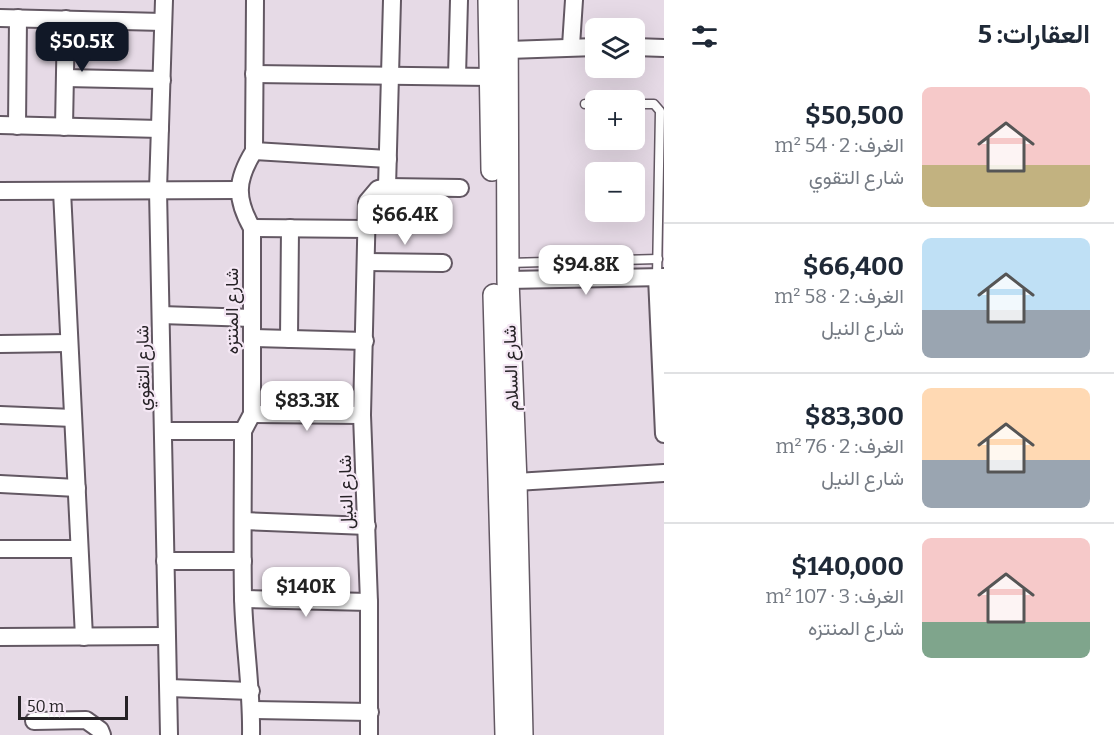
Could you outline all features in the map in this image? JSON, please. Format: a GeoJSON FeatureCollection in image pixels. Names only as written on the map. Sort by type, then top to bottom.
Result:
{"type":"FeatureCollection","features":[{"type":"Feature","properties":{"kind":"street","name":"شارع التقوي"},"geometry":{"type":"LineString","coordinates":[[164,0],[158,190],[169,735]]}},
{"type":"Feature","properties":{"kind":"street"},"geometry":{"type":"LineString","coordinates":[[0,191],[239,190],[243,169],[254,151],[255,0]]}},
{"type":"Feature","properties":{"kind":"street"},"geometry":{"type":"LineString","coordinates":[[392,0],[387,187],[460,188]]}},
{"type":"Feature","properties":{"kind":"street"},"geometry":{"type":"LineString","coordinates":[[457,76],[459,0]]}},
{"type":"Feature","properties":{"kind":"street","name":"شارع السلام"},"geometry":{"type":"LineString","coordinates":[[489,0],[506,735]]}},
{"type":"Feature","properties":{"kind":"street","name":"شارع السلام"},"geometry":{"type":"LineString","coordinates":[[507,0],[505,50],[508,271],[522,735]]}},
{"type":"Feature","properties":{"kind":"street"},"geometry":{"type":"LineString","coordinates":[[571,46],[574,0]]}},
{"type":"Feature","properties":{"kind":"street"},"geometry":{"type":"LineString","coordinates":[[0,18],[163,22]]}},
{"type":"Feature","properties":{"kind":"street"},"geometry":{"type":"LineString","coordinates":[[18,18],[18,74],[8,125],[160,129]]}},
{"type":"Feature","properties":{"kind":"street"},"geometry":{"type":"LineString","coordinates":[[64,127],[66,19]]}},
{"type":"Feature","properties":{"kind":"street"},"geometry":{"type":"LineString","coordinates":[[505,50],[585,46]]}},
{"type":"Feature","properties":{"kind":"street"},"geometry":{"type":"LineString","coordinates":[[645,47],[664,48]]}},
{"type":"Feature","properties":{"kind":"street"},"geometry":{"type":"LineString","coordinates":[[0,73],[18,74]]}},
{"type":"Feature","properties":{"kind":"street"},"geometry":{"type":"LineString","coordinates":[[254,74],[490,76]]}},
{"type":"Feature","properties":{"kind":"street"},"geometry":{"type":"LineString","coordinates":[[65,78],[162,80]]}},
{"type":"Feature","properties":{"kind":"street"},"geometry":{"type":"LineString","coordinates":[[254,151],[388,159]]}},
{"type":"Feature","properties":{"kind":"street","name":"شارع النيل"},"geometry":{"type":"LineString","coordinates":[[369,735],[369,602],[362,415],[367,202],[378,189],[387,187]]}},
{"type":"Feature","properties":{"kind":"street","name":"شارع المنتزه"},"geometry":{"type":"LineString","coordinates":[[239,190],[242,210],[252,228],[252,414],[243,431],[243,599],[251,691],[251,735]]}},
{"type":"Feature","properties":{"kind":"street"},"geometry":{"type":"LineString","coordinates":[[62,191],[84,637]]}},
{"type":"Feature","properties":{"kind":"street"},"geometry":{"type":"LineString","coordinates":[[252,228],[367,229]]}},
{"type":"Feature","properties":{"kind":"street"},"geometry":{"type":"LineString","coordinates":[[289,339],[290,228]]}},
{"type":"Feature","properties":{"kind":"street"},"geometry":{"type":"LineString","coordinates":[[367,262],[443,263]]}},
{"type":"Feature","properties":{"kind":"street"},"geometry":{"type":"LineString","coordinates":[[508,271],[661,277],[664,434]]}},
{"type":"Feature","properties":{"kind":"street"},"geometry":{"type":"LineString","coordinates":[[161,315],[252,318]]}},
{"type":"Feature","properties":{"kind":"street"},"geometry":{"type":"LineString","coordinates":[[252,338],[365,341]]}},
{"type":"Feature","properties":{"kind":"street"},"geometry":{"type":"LineString","coordinates":[[0,344],[69,343]]}},
{"type":"Feature","properties":{"kind":"street"},"geometry":{"type":"LineString","coordinates":[[252,414],[362,415]]}},
{"type":"Feature","properties":{"kind":"street"},"geometry":{"type":"LineString","coordinates":[[0,415],[73,417]]}},
{"type":"Feature","properties":{"kind":"street"},"geometry":{"type":"LineString","coordinates":[[163,431],[243,431]]}},
{"type":"Feature","properties":{"kind":"street"},"geometry":{"type":"LineString","coordinates":[[516,482],[664,473]]}},
{"type":"Feature","properties":{"kind":"street"},"geometry":{"type":"LineString","coordinates":[[0,484],[76,488]]}},
{"type":"Feature","properties":{"kind":"street"},"geometry":{"type":"LineString","coordinates":[[243,521],[367,526]]}},
{"type":"Feature","properties":{"kind":"street"},"geometry":{"type":"LineString","coordinates":[[0,549],[78,549]]}},
{"type":"Feature","properties":{"kind":"street"},"geometry":{"type":"LineString","coordinates":[[165,561],[243,561]]}},
{"type":"Feature","properties":{"kind":"street"},"geometry":{"type":"LineString","coordinates":[[243,599],[369,602]]}},
{"type":"Feature","properties":{"kind":"street"},"geometry":{"type":"LineString","coordinates":[[0,637],[166,636]]}},
{"type":"Feature","properties":{"kind":"street"},"geometry":{"type":"LineString","coordinates":[[169,688],[251,691]]}},
{"type":"Feature","properties":{"kind":"street"},"geometry":{"type":"LineString","coordinates":[[251,710],[370,712]]}},
{"type":"Feature","properties":{"kind":"street"},"geometry":{"type":"LineString","coordinates":[[34,721],[86,720],[100,730],[102,735]]}},
{"type":"Feature","properties":{"kind":"lane"},"geometry":{"type":"LineString","coordinates":[[645,104],[654,104],[660,111],[658,259],[661,277]]}},
{"type":"Feature","properties":{"kind":"lane"},"geometry":{"type":"LineString","coordinates":[[508,271],[658,259]]}}]}
